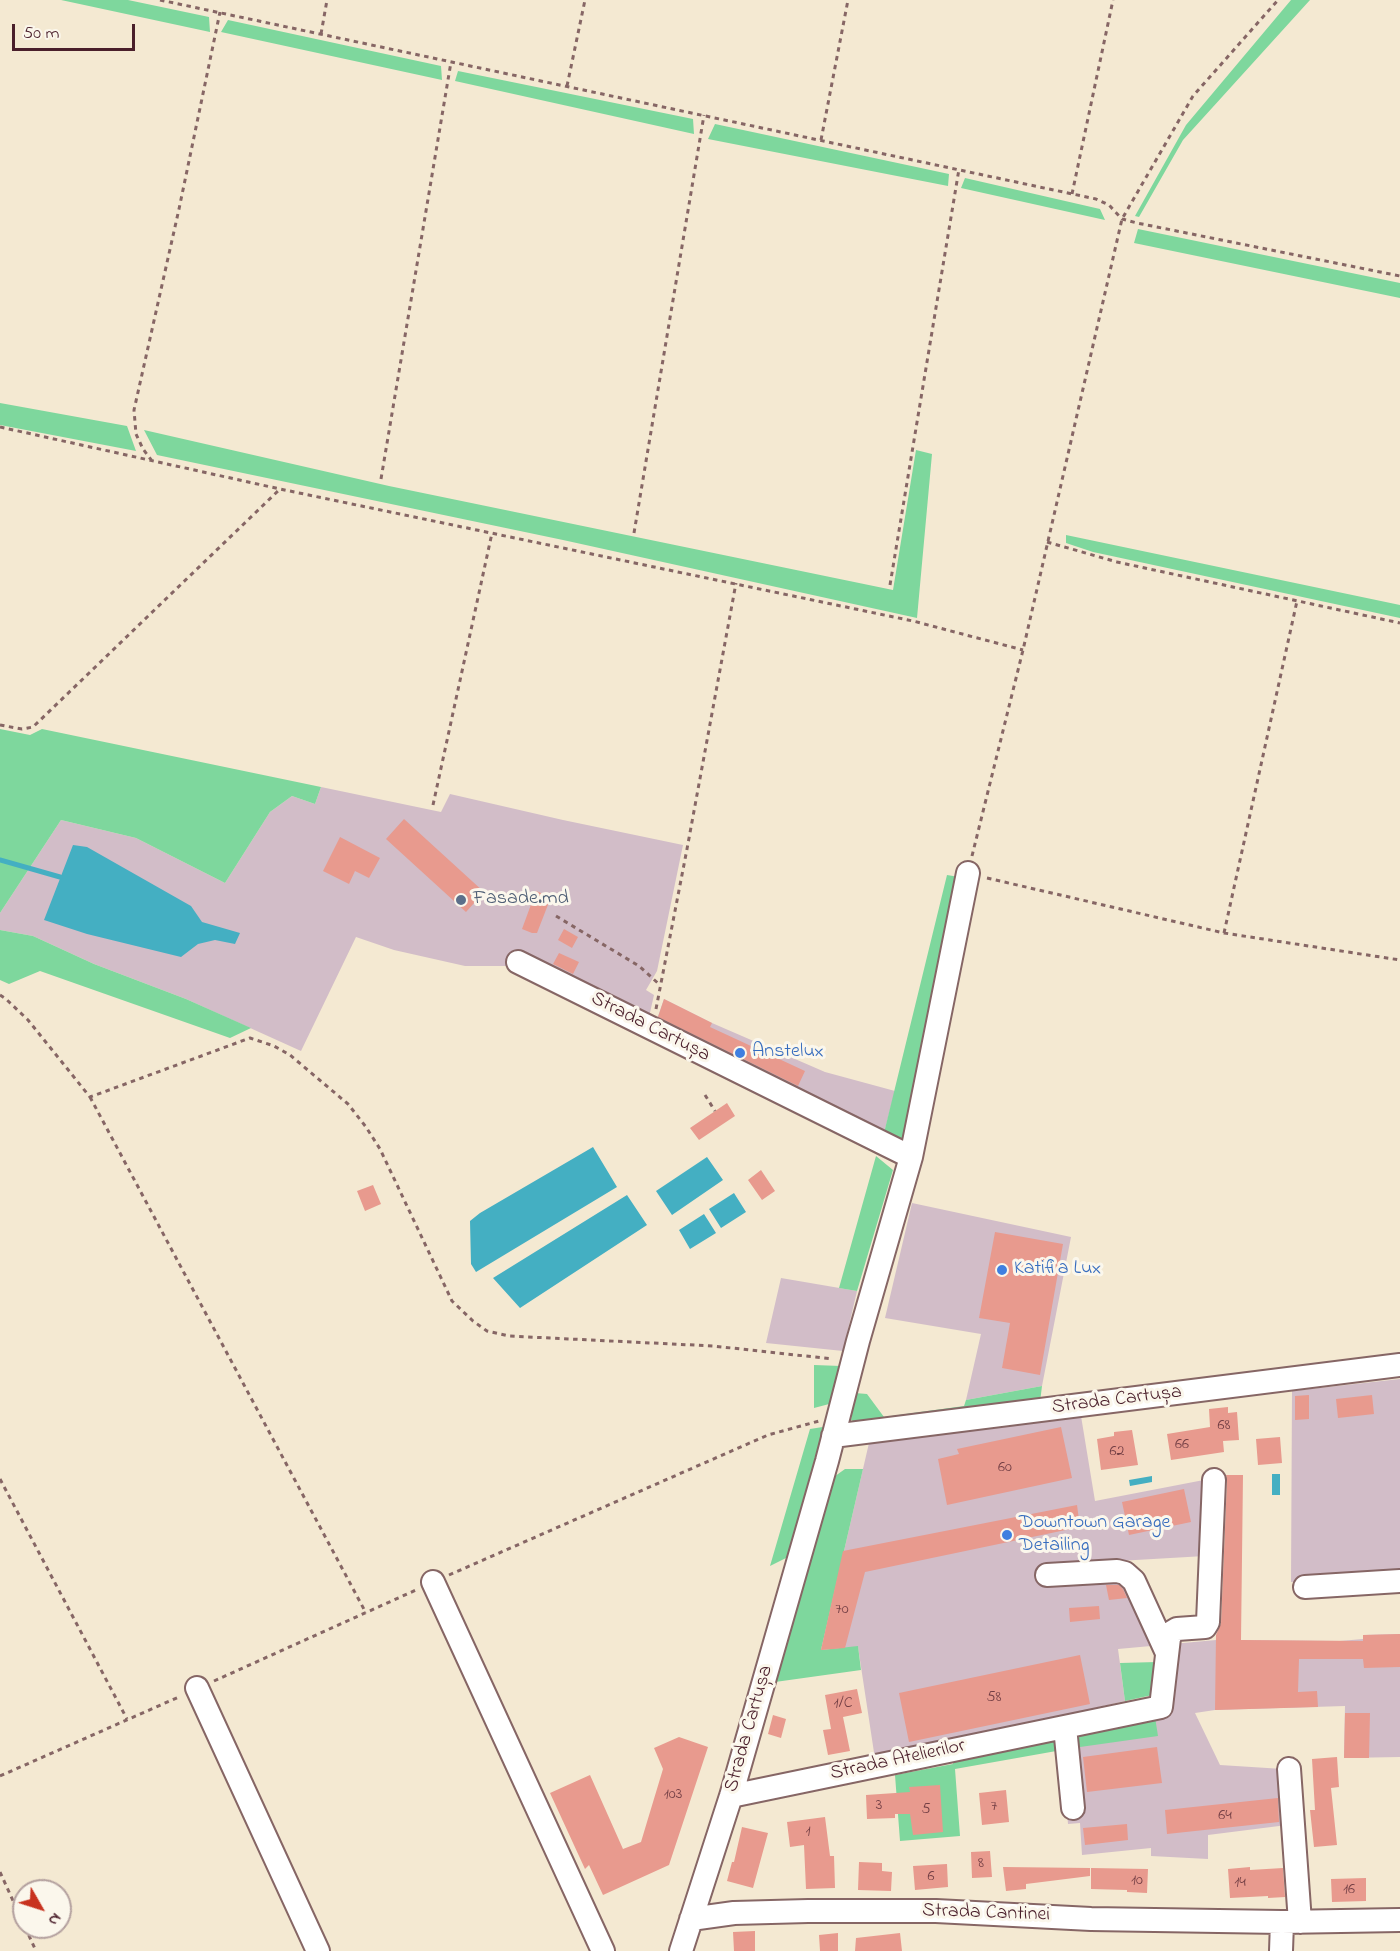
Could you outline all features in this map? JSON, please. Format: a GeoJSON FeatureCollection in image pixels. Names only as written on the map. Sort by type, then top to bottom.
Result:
{"type":"FeatureCollection","features":[{"type":"Feature","properties":{"kind":"street","name":"Strada Cartușa"},"geometry":{"type":"LineString","coordinates":[[681,1951],[731,1796],[911,1157],[968,873]]}},
{"type":"Feature","properties":{"kind":"street","name":"Strada Cartușa"},"geometry":{"type":"LineString","coordinates":[[518,962],[911,1157]]}},
{"type":"Feature","properties":{"kind":"street","name":"Strada Cartușa"},"geometry":{"type":"LineString","coordinates":[[834,1436],[1400,1365]]}},
{"type":"Feature","properties":{"kind":"street"},"geometry":{"type":"LineString","coordinates":[[1167,1653],[1172,1632],[1177,1629],[1204,1627],[1208,1622],[1214,1480]]}},
{"type":"Feature","properties":{"kind":"street"},"geometry":{"type":"LineString","coordinates":[[1047,1575],[1117,1571],[1125,1574],[1134,1581],[1167,1653]]}},
{"type":"Feature","properties":{"kind":"street"},"geometry":{"type":"LineString","coordinates":[[1305,1587],[1400,1581]]}},
{"type":"Feature","properties":{"kind":"street"},"geometry":{"type":"LineString","coordinates":[[434,1582],[603,1951]]}},
{"type":"Feature","properties":{"kind":"street","name":"Strada Atelierilor"},"geometry":{"type":"LineString","coordinates":[[731,1796],[1161,1707],[1167,1653]]}},
{"type":"Feature","properties":{"kind":"street"},"geometry":{"type":"LineString","coordinates":[[197,1688],[318,1951]]}},
{"type":"Feature","properties":{"kind":"street"},"geometry":{"type":"LineString","coordinates":[[1065,1727],[1073,1808]]}},
{"type":"Feature","properties":{"kind":"street"},"geometry":{"type":"LineString","coordinates":[[1281,1951],[1291,1922],[1289,1769]]}},
{"type":"Feature","properties":{"kind":"street","name":"Strada Cantinei"},"geometry":{"type":"LineString","coordinates":[[692,1919],[734,1913],[936,1911],[1091,1919],[1291,1922],[1400,1920]]}},
{"type":"Feature","properties":{"kind":"path"},"geometry":{"type":"LineString","coordinates":[[160,0],[1096,199],[1109,205],[1122,219],[1400,276]]}},
{"type":"Feature","properties":{"kind":"path"},"geometry":{"type":"LineString","coordinates":[[321,34],[327,0]]}},
{"type":"Feature","properties":{"kind":"path"},"geometry":{"type":"LineString","coordinates":[[567,86],[585,0]]}},
{"type":"Feature","properties":{"kind":"path"},"geometry":{"type":"LineString","coordinates":[[821,140],[848,0]]}},
{"type":"Feature","properties":{"kind":"path"},"geometry":{"type":"LineString","coordinates":[[1072,194],[1113,0]]}},
{"type":"Feature","properties":{"kind":"path"},"geometry":{"type":"LineString","coordinates":[[1278,0],[1194,96],[1122,219],[1023,650],[968,873],[1224,933],[1400,960]]}},
{"type":"Feature","properties":{"kind":"path"},"geometry":{"type":"LineString","coordinates":[[152,461],[136,434],[134,410],[220,12]]}},
{"type":"Feature","properties":{"kind":"path"},"geometry":{"type":"LineString","coordinates":[[381,478],[451,62]]}},
{"type":"Feature","properties":{"kind":"path"},"geometry":{"type":"LineString","coordinates":[[634,533],[704,115]]}},
{"type":"Feature","properties":{"kind":"path"},"geometry":{"type":"LineString","coordinates":[[890,585],[959,169]]}},
{"type":"Feature","properties":{"kind":"path"},"geometry":{"type":"LineString","coordinates":[[0,428],[913,621],[1023,650]]}},
{"type":"Feature","properties":{"kind":"path"},"geometry":{"type":"LineString","coordinates":[[0,724],[22,729],[33,728],[280,489]]}},
{"type":"Feature","properties":{"kind":"path"},"geometry":{"type":"LineString","coordinates":[[433,805],[492,533]]}},
{"type":"Feature","properties":{"kind":"path"},"geometry":{"type":"LineString","coordinates":[[1047,542],[1117,562],[1400,623]]}},
{"type":"Feature","properties":{"kind":"path"},"geometry":{"type":"LineString","coordinates":[[652,1029],[736,583]]}},
{"type":"Feature","properties":{"kind":"path"},"geometry":{"type":"LineString","coordinates":[[1224,933],[1297,601]]}},
{"type":"Feature","properties":{"kind":"path"},"geometry":{"type":"LineString","coordinates":[[556,916],[639,966],[660,985]]}},
{"type":"Feature","properties":{"kind":"path"},"geometry":{"type":"LineString","coordinates":[[0,995],[28,1020],[90,1097],[366,1613]]}},
{"type":"Feature","properties":{"kind":"path"},"geometry":{"type":"LineString","coordinates":[[90,1097],[250,1038],[274,1046],[290,1056],[348,1104],[366,1127],[380,1149],[452,1301],[473,1322],[487,1331],[509,1336],[713,1346],[853,1361]]}},
{"type":"Feature","properties":{"kind":"path"},"geometry":{"type":"LineString","coordinates":[[705,1095],[715,1111]]}},
{"type":"Feature","properties":{"kind":"path"},"geometry":{"type":"LineString","coordinates":[[0,1479],[127,1719]]}},
{"type":"Feature","properties":{"kind":"path"},"geometry":{"type":"LineString","coordinates":[[0,1872],[12,1899]]}},
{"type":"Feature","properties":{"kind":"shaded area"},"geometry":{"type":"Polygon","coordinates":[[[321,787],[441,812],[450,794],[683,845],[657,971],[646,990],[654,995],[649,1017],[513,950],[508,966],[465,966],[394,950],[356,937],[301,1051],[186,999],[94,964],[33,936],[0,930],[0,913],[61,820],[136,838],[225,883],[270,812],[292,796],[315,804],[321,787]]]}},
{"type":"Feature","properties":{"kind":"shaded area"},"geometry":{"type":"Polygon","coordinates":[[[664,999],[712,1023],[825,1072],[895,1091],[883,1137],[656,1022],[664,999]]]}},
{"type":"Feature","properties":{"kind":"shaded area"},"geometry":{"type":"Polygon","coordinates":[[[912,1203],[1071,1237],[1042,1386],[966,1400],[981,1334],[885,1318],[912,1203]]]}},
{"type":"Feature","properties":{"kind":"shaded area"},"geometry":{"type":"Polygon","coordinates":[[[781,1278],[857,1291],[843,1351],[766,1343],[781,1278]]]}},
{"type":"Feature","properties":{"kind":"shaded area"},"geometry":{"type":"Polygon","coordinates":[[[1400,1379],[1400,1574],[1291,1582],[1292,1391],[1400,1379]]]}},
{"type":"Feature","properties":{"kind":"shaded area"},"geometry":{"type":"Polygon","coordinates":[[[1081,1416],[1095,1501],[1209,1479],[1205,1556],[1101,1562],[1123,1577],[1146,1627],[1151,1646],[1118,1649],[1125,1701],[875,1759],[858,1647],[821,1650],[869,1443],[1081,1416]]]}},
{"type":"Feature","properties":{"kind":"shaded area"},"geometry":{"type":"Polygon","coordinates":[[[1400,1634],[1400,1757],[1344,1758],[1345,1706],[1215,1710],[1195,1713],[1220,1765],[1283,1769],[1287,1825],[1208,1835],[1208,1859],[1151,1856],[1151,1848],[1082,1855],[1080,1823],[1068,1824],[1073,1748],[1155,1717],[1172,1644],[1216,1640],[1340,1641],[1363,1639],[1363,1635],[1400,1634]]]}},
{"type":"Feature","properties":{"kind":"green space"},"geometry":{"type":"Polygon","coordinates":[[[61,0],[128,0],[209,17],[210,32],[61,0]]]}},
{"type":"Feature","properties":{"kind":"green space"},"geometry":{"type":"Polygon","coordinates":[[[1291,0],[1310,0],[1183,140],[1139,217],[1135,216],[1186,125],[1291,0]]]}},
{"type":"Feature","properties":{"kind":"green space"},"geometry":{"type":"Polygon","coordinates":[[[228,20],[441,66],[442,80],[221,32],[228,20]]]}},
{"type":"Feature","properties":{"kind":"green space"},"geometry":{"type":"Polygon","coordinates":[[[458,71],[693,119],[694,134],[455,81],[458,71]]]}},
{"type":"Feature","properties":{"kind":"green space"},"geometry":{"type":"Polygon","coordinates":[[[715,124],[949,174],[948,186],[708,139],[715,124]]]}},
{"type":"Feature","properties":{"kind":"green space"},"geometry":{"type":"Polygon","coordinates":[[[965,178],[1100,209],[1105,220],[961,188],[965,178]]]}},
{"type":"Feature","properties":{"kind":"green space"},"geometry":{"type":"Polygon","coordinates":[[[1138,229],[1400,283],[1400,298],[1134,243],[1138,229]]]}},
{"type":"Feature","properties":{"kind":"green space"},"geometry":{"type":"Polygon","coordinates":[[[0,403],[127,426],[136,451],[0,425],[0,403]]]}},
{"type":"Feature","properties":{"kind":"green space"},"geometry":{"type":"Polygon","coordinates":[[[144,430],[389,486],[893,590],[916,450],[932,454],[917,618],[563,540],[157,455],[144,430]]]}},
{"type":"Feature","properties":{"kind":"green space"},"geometry":{"type":"Polygon","coordinates":[[[1066,535],[1400,605],[1400,618],[1093,552],[1066,543],[1066,535]]]}},
{"type":"Feature","properties":{"kind":"green space"},"geometry":{"type":"Polygon","coordinates":[[[0,729],[30,735],[42,729],[321,787],[315,804],[292,796],[270,812],[225,883],[136,838],[61,820],[0,913],[0,729]]]}},
{"type":"Feature","properties":{"kind":"green space"},"geometry":{"type":"Polygon","coordinates":[[[947,875],[959,877],[904,1140],[883,1137],[947,875]]]}},
{"type":"Feature","properties":{"kind":"green space"},"geometry":{"type":"Polygon","coordinates":[[[0,930],[33,936],[94,964],[186,999],[251,1028],[230,1038],[40,971],[9,984],[0,980],[0,930]]]}},
{"type":"Feature","properties":{"kind":"green space"},"geometry":{"type":"Polygon","coordinates":[[[876,1156],[893,1170],[857,1291],[839,1288],[876,1156]]]}},
{"type":"Feature","properties":{"kind":"green space"},"geometry":{"type":"Polygon","coordinates":[[[814,1365],[841,1366],[833,1403],[814,1408],[814,1365]]]}},
{"type":"Feature","properties":{"kind":"green space"},"geometry":{"type":"Polygon","coordinates":[[[1042,1386],[1040,1402],[866,1427],[851,1420],[855,1393],[867,1394],[884,1417],[964,1406],[966,1400],[1042,1386]]]}},
{"type":"Feature","properties":{"kind":"green space"},"geometry":{"type":"Polygon","coordinates":[[[829,1426],[794,1554],[770,1566],[810,1429],[829,1426]]]}},
{"type":"Feature","properties":{"kind":"green space"},"geometry":{"type":"Polygon","coordinates":[[[845,1469],[863,1469],[821,1650],[858,1646],[861,1670],[775,1682],[831,1479],[845,1469]]]}},
{"type":"Feature","properties":{"kind":"green space"},"geometry":{"type":"Polygon","coordinates":[[[1157,1662],[1157,1694],[1125,1701],[1120,1663],[1157,1662]]]}},
{"type":"Feature","properties":{"kind":"green space"},"geometry":{"type":"Polygon","coordinates":[[[1155,1717],[1158,1736],[1073,1748],[1071,1731],[1155,1717]]]}},
{"type":"Feature","properties":{"kind":"green space"},"geometry":{"type":"Polygon","coordinates":[[[1061,1734],[1062,1750],[955,1769],[960,1836],[900,1841],[895,1775],[953,1764],[954,1758],[1061,1734]]]}},
{"type":"Feature","properties":{"kind":"water"},"geometry":{"type":"Polygon","coordinates":[[[73,845],[87,847],[191,906],[202,922],[240,933],[235,944],[215,940],[198,944],[181,957],[87,934],[44,920],[73,845]]]}},
{"type":"Feature","properties":{"kind":"water"},"geometry":{"type":"Polygon","coordinates":[[[593,1147],[617,1187],[476,1272],[471,1264],[470,1221],[593,1147]]]}},
{"type":"Feature","properties":{"kind":"water"},"geometry":{"type":"Polygon","coordinates":[[[707,1157],[723,1180],[672,1215],[656,1191],[707,1157]]]}},
{"type":"Feature","properties":{"kind":"water"},"geometry":{"type":"Polygon","coordinates":[[[734,1193],[746,1212],[721,1228],[709,1209],[734,1193]]]}},
{"type":"Feature","properties":{"kind":"water"},"geometry":{"type":"Polygon","coordinates":[[[627,1195],[647,1225],[520,1308],[493,1278],[627,1195]]]}},
{"type":"Feature","properties":{"kind":"water"},"geometry":{"type":"Polygon","coordinates":[[[704,1214],[716,1233],[690,1249],[679,1230],[704,1214]]]}},
{"type":"Feature","properties":{"kind":"water"},"geometry":{"type":"Polygon","coordinates":[[[1272,1474],[1280,1474],[1280,1495],[1272,1495],[1272,1474]]]}},
{"type":"Feature","properties":{"kind":"water"},"geometry":{"type":"Polygon","coordinates":[[[1152,1476],[1152,1482],[1130,1486],[1129,1480],[1152,1476]]]}},
{"type":"Feature","properties":{"kind":"building"},"geometry":{"type":"Polygon","coordinates":[[[404,819],[484,892],[466,912],[386,839],[404,819]]]}},
{"type":"Feature","properties":{"kind":"building"},"geometry":{"type":"Polygon","coordinates":[[[340,837],[380,858],[369,878],[355,871],[349,884],[323,871],[340,837]]]}},
{"type":"Feature","properties":{"kind":"building"},"geometry":{"type":"Polygon","coordinates":[[[536,891],[551,897],[537,933],[532,933],[522,929],[536,891]]]}},
{"type":"Feature","properties":{"kind":"building"},"geometry":{"type":"Polygon","coordinates":[[[564,929],[578,937],[572,948],[558,940],[564,929]]]}},
{"type":"Feature","properties":{"kind":"building"},"geometry":{"type":"Polygon","coordinates":[[[559,953],[579,962],[573,974],[553,964],[559,953]]]}},
{"type":"Feature","properties":{"kind":"building"},"geometry":{"type":"Polygon","coordinates":[[[664,999],[712,1023],[710,1027],[805,1071],[798,1086],[658,1017],[664,999]]]}},
{"type":"Feature","properties":{"kind":"building"},"geometry":{"type":"Polygon","coordinates":[[[727,1103],[735,1116],[699,1140],[690,1128],[727,1103]]]}},
{"type":"Feature","properties":{"kind":"building"},"geometry":{"type":"Polygon","coordinates":[[[761,1170],[775,1191],[762,1200],[748,1180],[761,1170]]]}},
{"type":"Feature","properties":{"kind":"building"},"geometry":{"type":"Polygon","coordinates":[[[373,1185],[381,1204],[365,1211],[357,1191],[373,1185]]]}},
{"type":"Feature","properties":{"kind":"building"},"geometry":{"type":"Polygon","coordinates":[[[995,1232],[1063,1244],[1040,1375],[1002,1368],[1010,1323],[979,1318],[995,1232]]]}},
{"type":"Feature","properties":{"kind":"building"},"geometry":{"type":"Polygon","coordinates":[[[1309,1395],[1309,1419],[1295,1420],[1295,1396],[1309,1395]]]}},
{"type":"Feature","properties":{"kind":"building"},"geometry":{"type":"Polygon","coordinates":[[[1372,1395],[1374,1414],[1338,1418],[1336,1399],[1372,1395]]]}},
{"type":"Feature","properties":{"kind":"building"},"geometry":{"type":"Polygon","coordinates":[[[1228,1407],[1228,1413],[1237,1412],[1239,1440],[1223,1441],[1224,1452],[1171,1460],[1167,1434],[1210,1427],[1209,1409],[1228,1407]]]}},
{"type":"Feature","properties":{"kind":"building"},"geometry":{"type":"Polygon","coordinates":[[[1061,1427],[1072,1478],[947,1505],[938,1459],[959,1454],[957,1449],[1061,1427]]]}},
{"type":"Feature","properties":{"kind":"building"},"geometry":{"type":"Polygon","coordinates":[[[1132,1430],[1138,1465],[1101,1470],[1097,1439],[1114,1436],[1114,1432],[1132,1430]]]}},
{"type":"Feature","properties":{"kind":"building"},"geometry":{"type":"Polygon","coordinates":[[[1280,1437],[1282,1463],[1258,1465],[1256,1439],[1280,1437]]]}},
{"type":"Feature","properties":{"kind":"building"},"geometry":{"type":"Polygon","coordinates":[[[1226,1475],[1243,1475],[1241,1640],[1363,1641],[1363,1635],[1400,1634],[1400,1667],[1364,1668],[1363,1659],[1299,1659],[1298,1692],[1317,1691],[1318,1707],[1215,1710],[1216,1635],[1221,1623],[1226,1475]]]}},
{"type":"Feature","properties":{"kind":"building"},"geometry":{"type":"Polygon","coordinates":[[[1184,1489],[1191,1522],[1129,1535],[1122,1502],[1184,1489]]]}},
{"type":"Feature","properties":{"kind":"building"},"geometry":{"type":"Polygon","coordinates":[[[1077,1505],[1080,1527],[865,1572],[845,1648],[821,1650],[843,1551],[1077,1505]]]}},
{"type":"Feature","properties":{"kind":"building"},"geometry":{"type":"Polygon","coordinates":[[[1106,1585],[1119,1585],[1127,1598],[1109,1600],[1106,1585]]]}},
{"type":"Feature","properties":{"kind":"building"},"geometry":{"type":"Polygon","coordinates":[[[1099,1606],[1100,1619],[1070,1622],[1069,1608],[1099,1606]]]}},
{"type":"Feature","properties":{"kind":"building"},"geometry":{"type":"Polygon","coordinates":[[[1080,1655],[1090,1704],[909,1742],[899,1693],[1080,1655]]]}},
{"type":"Feature","properties":{"kind":"building"},"geometry":{"type":"Polygon","coordinates":[[[857,1689],[862,1713],[843,1717],[850,1751],[828,1755],[823,1730],[831,1729],[825,1695],[857,1689]]]}},
{"type":"Feature","properties":{"kind":"building"},"geometry":{"type":"Polygon","coordinates":[[[1345,1713],[1370,1713],[1369,1758],[1344,1758],[1345,1713]]]}},
{"type":"Feature","properties":{"kind":"building"},"geometry":{"type":"Polygon","coordinates":[[[773,1715],[786,1719],[781,1738],[768,1734],[773,1715]]]}},
{"type":"Feature","properties":{"kind":"building"},"geometry":{"type":"Polygon","coordinates":[[[679,1737],[708,1747],[669,1865],[603,1895],[589,1865],[585,1869],[550,1793],[590,1775],[623,1849],[641,1842],[663,1769],[654,1748],[679,1737]]]}},
{"type":"Feature","properties":{"kind":"building"},"geometry":{"type":"Polygon","coordinates":[[[1157,1747],[1162,1783],[1087,1792],[1083,1757],[1157,1747]]]}},
{"type":"Feature","properties":{"kind":"building"},"geometry":{"type":"Polygon","coordinates":[[[1337,1757],[1339,1787],[1331,1788],[1337,1845],[1314,1847],[1310,1810],[1315,1810],[1312,1759],[1337,1757]]]}},
{"type":"Feature","properties":{"kind":"building"},"geometry":{"type":"Polygon","coordinates":[[[940,1785],[943,1832],[913,1835],[910,1814],[895,1814],[895,1818],[867,1819],[866,1795],[910,1792],[909,1787],[940,1785]]]}},
{"type":"Feature","properties":{"kind":"building"},"geometry":{"type":"Polygon","coordinates":[[[1006,1790],[1009,1822],[982,1825],[979,1793],[1006,1790]]]}},
{"type":"Feature","properties":{"kind":"building"},"geometry":{"type":"Polygon","coordinates":[[[1278,1798],[1279,1822],[1167,1834],[1165,1810],[1278,1798]]]}},
{"type":"Feature","properties":{"kind":"building"},"geometry":{"type":"Polygon","coordinates":[[[825,1817],[830,1856],[834,1856],[835,1888],[806,1889],[804,1845],[790,1847],[787,1822],[825,1817]]]}},
{"type":"Feature","properties":{"kind":"building"},"geometry":{"type":"Polygon","coordinates":[[[1127,1824],[1128,1840],[1085,1845],[1083,1828],[1127,1824]]]}},
{"type":"Feature","properties":{"kind":"building"},"geometry":{"type":"Polygon","coordinates":[[[742,1827],[768,1833],[753,1888],[727,1881],[742,1827]]]}},
{"type":"Feature","properties":{"kind":"building"},"geometry":{"type":"Polygon","coordinates":[[[990,1851],[992,1877],[972,1878],[971,1852],[990,1851]]]}},
{"type":"Feature","properties":{"kind":"building"},"geometry":{"type":"Polygon","coordinates":[[[859,1862],[882,1863],[882,1871],[892,1872],[891,1891],[858,1890],[859,1862]]]}},
{"type":"Feature","properties":{"kind":"building"},"geometry":{"type":"Polygon","coordinates":[[[947,1864],[948,1887],[915,1890],[913,1866],[947,1864]]]}},
{"type":"Feature","properties":{"kind":"building"},"geometry":{"type":"Polygon","coordinates":[[[1003,1867],[1090,1868],[1090,1876],[1026,1884],[1026,1889],[1006,1891],[1003,1867]]]}},
{"type":"Feature","properties":{"kind":"building"},"geometry":{"type":"Polygon","coordinates":[[[1250,1867],[1250,1870],[1283,1868],[1285,1897],[1230,1898],[1228,1869],[1250,1867]]]}},
{"type":"Feature","properties":{"kind":"building"},"geometry":{"type":"Polygon","coordinates":[[[1091,1868],[1148,1869],[1147,1893],[1091,1889],[1091,1868]]]}},
{"type":"Feature","properties":{"kind":"building"},"geometry":{"type":"Polygon","coordinates":[[[1366,1878],[1366,1901],[1332,1902],[1331,1879],[1366,1878]]]}},
{"type":"Feature","properties":{"kind":"building"},"geometry":{"type":"Polygon","coordinates":[[[755,1931],[755,1951],[734,1951],[733,1932],[755,1931]]]}},
{"type":"Feature","properties":{"kind":"building"},"geometry":{"type":"Polygon","coordinates":[[[838,1933],[838,1951],[820,1951],[819,1935],[838,1933]]]}},
{"type":"Feature","properties":{"kind":"building"},"geometry":{"type":"Polygon","coordinates":[[[900,1933],[902,1951],[855,1951],[856,1938],[900,1933]]]}},
{"type":"Feature","properties":{"kind":"waterway"},"geometry":{"type":"LineString","coordinates":[[0,860],[60,877]]}},
{"type":"Feature","properties":{"kind":"place","name":"Fasade.md"},"geometry":{"type":"Point","coordinates":[461,900]}},
{"type":"Feature","properties":{"kind":"place","name":"Anstelux"},"geometry":{"type":"Point","coordinates":[740,1053]}},
{"type":"Feature","properties":{"kind":"place","name":"Katifia Lux"},"geometry":{"type":"Point","coordinates":[1002,1270]}},
{"type":"Feature","properties":{"kind":"place","name":"Downtown Garage Detailing"},"geometry":{"type":"Point","coordinates":[1007,1535]}}]}
